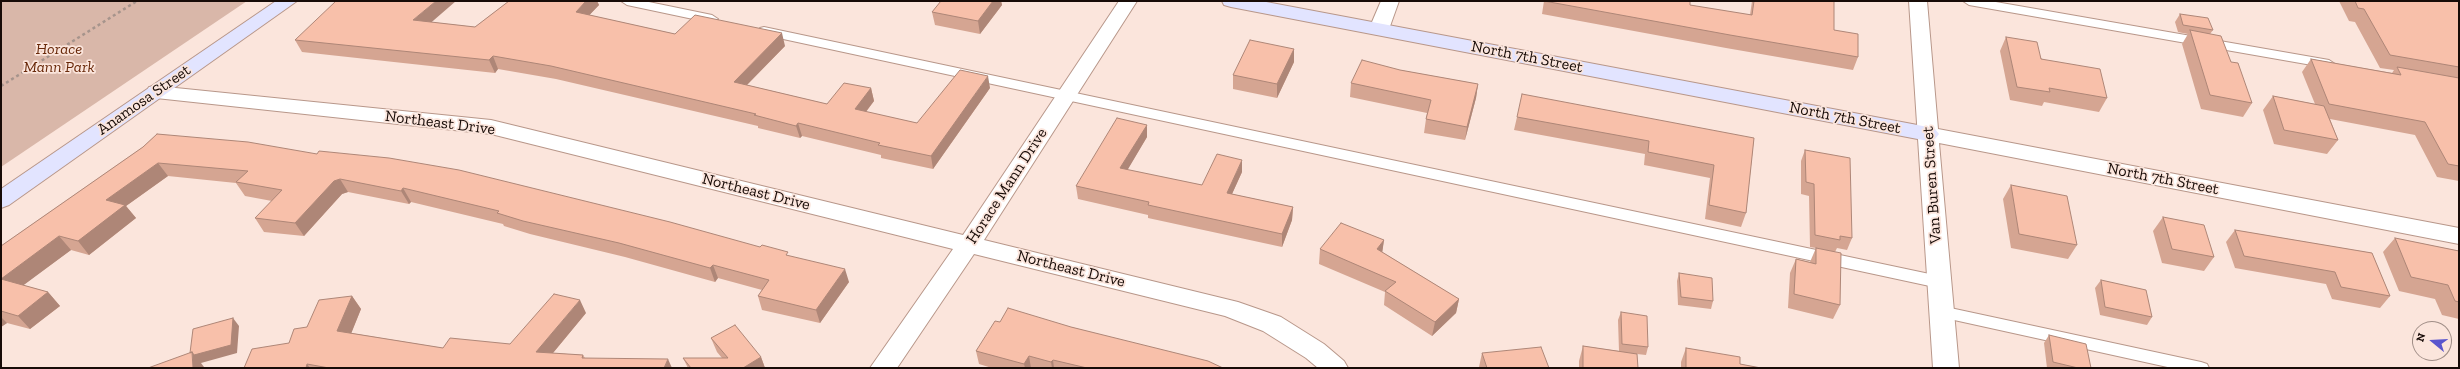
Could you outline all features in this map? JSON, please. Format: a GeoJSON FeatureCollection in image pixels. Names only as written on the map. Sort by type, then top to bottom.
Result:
{"type":"FeatureCollection","features":[{"type":"Feature","properties":{"kind":"street","name":"Anamosa Street"},"geometry":{"type":"LineString","coordinates":[[1,200],[288,1]]}},
{"type":"Feature","properties":{"kind":"street","name":"Horace Mann Drive"},"geometry":{"type":"LineString","coordinates":[[883,368],[970,244],[1128,1]]}},
{"type":"Feature","properties":{"kind":"street","name":"North 7th Street"},"geometry":{"type":"LineString","coordinates":[[1231,1],[2459,236]]}},
{"type":"Feature","properties":{"kind":"street"},"geometry":{"type":"LineString","coordinates":[[1379,29],[1390,1]]}},
{"type":"Feature","properties":{"kind":"street","name":"Van Buren Street"},"geometry":{"type":"LineString","coordinates":[[1918,1],[1946,368]]}},
{"type":"Feature","properties":{"kind":"street","name":"Northeast Drive"},"geometry":{"type":"LineString","coordinates":[[156,92],[491,127],[1229,308],[1272,324],[1315,351],[1335,368]]}},
{"type":"Feature","properties":{"kind":"lane"},"geometry":{"type":"LineString","coordinates":[[627,1],[727,23]]}},
{"type":"Feature","properties":{"kind":"lane"},"geometry":{"type":"LineString","coordinates":[[1969,1],[2342,66]]}},
{"type":"Feature","properties":{"kind":"lane"},"geometry":{"type":"LineString","coordinates":[[750,28],[1939,282]]}},
{"type":"Feature","properties":{"kind":"lane"},"geometry":{"type":"LineString","coordinates":[[1941,312],[2201,368]]}},
{"type":"Feature","properties":{"kind":"path"},"geometry":{"type":"LineString","coordinates":[[1,86],[137,1]]}},
{"type":"Feature","properties":{"kind":"green space","name":"Horace Mann Park"},"geometry":{"type":"Polygon","coordinates":[[[1,1],[247,1],[1,167],[1,1]]]}},
{"type":"Feature","properties":{"kind":"building"},"geometry":{"type":"Polygon","coordinates":[[[336,1],[436,1],[413,20],[475,27],[509,1],[586,1],[576,12],[675,34],[695,15],[782,33],[734,82],[827,104],[844,83],[871,88],[855,109],[917,123],[960,70],[988,76],[931,156],[878,145],[880,143],[798,123],[796,126],[754,115],[756,114],[551,66],[493,56],[489,60],[295,40],[336,1]]]}},
{"type":"Feature","properties":{"kind":"building"},"geometry":{"type":"Polygon","coordinates":[[[941,1],[993,1],[978,21],[932,12],[941,1]]]}},
{"type":"Feature","properties":{"kind":"building"},"geometry":{"type":"Polygon","coordinates":[[[1544,1],[1690,1],[1690,5],[1752,15],[1754,1],[1834,1],[1834,30],[1858,34],[1858,57],[1730,35],[1544,1]]]}},
{"type":"Feature","properties":{"kind":"building"},"geometry":{"type":"Polygon","coordinates":[[[2355,1],[2459,1],[2459,67],[2390,55],[2364,9],[2358,8],[2355,1]]]}},
{"type":"Feature","properties":{"kind":"building"},"geometry":{"type":"Polygon","coordinates":[[[2180,14],[2208,18],[2213,30],[2183,25],[2180,14]]]}},
{"type":"Feature","properties":{"kind":"building"},"geometry":{"type":"Polygon","coordinates":[[[2190,30],[2221,36],[2231,62],[2238,63],[2252,103],[2210,95],[2190,30]]]}},
{"type":"Feature","properties":{"kind":"building"},"geometry":{"type":"Polygon","coordinates":[[[2006,37],[2037,42],[2041,59],[2100,69],[2107,98],[2049,88],[2050,92],[2017,87],[2006,37]]]}},
{"type":"Feature","properties":{"kind":"building"},"geometry":{"type":"Polygon","coordinates":[[[1250,40],[1294,49],[1277,84],[1233,75],[1250,40]]]}},
{"type":"Feature","properties":{"kind":"building"},"geometry":{"type":"Polygon","coordinates":[[[2311,59],[2401,75],[2397,67],[2459,78],[2459,166],[2448,164],[2425,122],[2329,104],[2311,59]]]}},
{"type":"Feature","properties":{"kind":"building"},"geometry":{"type":"Polygon","coordinates":[[[1362,60],[1400,70],[1478,84],[1467,127],[1426,119],[1431,100],[1351,83],[1362,60]]]}},
{"type":"Feature","properties":{"kind":"building"},"geometry":{"type":"Polygon","coordinates":[[[1522,94],[1754,138],[1746,213],[1709,205],[1714,165],[1648,152],[1649,141],[1517,117],[1522,94]]]}},
{"type":"Feature","properties":{"kind":"building"},"geometry":{"type":"Polygon","coordinates":[[[2273,96],[2324,106],[2338,140],[2284,130],[2273,96]]]}},
{"type":"Feature","properties":{"kind":"building"},"geometry":{"type":"Polygon","coordinates":[[[1117,118],[1147,125],[1120,168],[1202,185],[1217,154],[1242,160],[1227,193],[1293,207],[1282,234],[1148,205],[1149,202],[1076,186],[1117,118]]]}},
{"type":"Feature","properties":{"kind":"building"},"geometry":{"type":"Polygon","coordinates":[[[157,134],[248,142],[317,154],[319,151],[389,158],[459,170],[670,222],[760,247],[762,245],[788,252],[786,255],[845,269],[816,310],[758,296],[769,280],[713,265],[710,268],[619,243],[523,221],[497,213],[499,211],[403,188],[401,191],[340,179],[334,181],[295,223],[255,218],[282,190],[236,182],[248,171],[158,163],[106,200],[125,205],[78,241],[59,236],[1,279],[1,246],[143,147],[157,134]]]}},
{"type":"Feature","properties":{"kind":"building"},"geometry":{"type":"Polygon","coordinates":[[[1805,150],[1850,158],[1852,238],[1840,236],[1840,240],[1815,235],[1814,184],[1806,182],[1805,150]]]}},
{"type":"Feature","properties":{"kind":"building"},"geometry":{"type":"Polygon","coordinates":[[[2011,185],[2067,196],[2077,245],[2019,234],[2011,185]]]}},
{"type":"Feature","properties":{"kind":"building"},"geometry":{"type":"Polygon","coordinates":[[[2163,217],[2204,225],[2214,257],[2172,249],[2163,217]]]}},
{"type":"Feature","properties":{"kind":"building"},"geometry":{"type":"Polygon","coordinates":[[[1341,223],[1384,240],[1377,249],[1459,299],[1435,322],[1385,291],[1396,282],[1320,249],[1341,223]]]}},
{"type":"Feature","properties":{"kind":"building"},"geometry":{"type":"Polygon","coordinates":[[[2235,230],[2372,253],[2390,296],[2341,287],[2335,272],[2244,256],[2235,230]]]}},
{"type":"Feature","properties":{"kind":"building"},"geometry":{"type":"Polygon","coordinates":[[[2395,238],[2459,251],[2459,302],[2455,301],[2448,285],[2411,277],[2395,238]]]}},
{"type":"Feature","properties":{"kind":"building"},"geometry":{"type":"Polygon","coordinates":[[[1816,248],[1841,253],[1840,305],[1794,294],[1796,259],[1816,264],[1816,248]]]}},
{"type":"Feature","properties":{"kind":"building"},"geometry":{"type":"Polygon","coordinates":[[[1679,273],[1712,278],[1713,301],[1681,297],[1679,273]]]}},
{"type":"Feature","properties":{"kind":"building"},"geometry":{"type":"Polygon","coordinates":[[[1,279],[48,292],[18,316],[1,311],[1,279]]]}},
{"type":"Feature","properties":{"kind":"building"},"geometry":{"type":"Polygon","coordinates":[[[2101,280],[2146,290],[2152,317],[2105,307],[2101,280]]]}},
{"type":"Feature","properties":{"kind":"building"},"geometry":{"type":"Polygon","coordinates":[[[554,294],[580,300],[536,352],[583,355],[582,358],[668,359],[664,368],[329,368],[307,364],[306,368],[244,368],[252,349],[289,343],[294,329],[307,327],[319,300],[352,296],[337,331],[443,348],[450,338],[510,344],[554,294]]]}},
{"type":"Feature","properties":{"kind":"building"},"geometry":{"type":"Polygon","coordinates":[[[1008,308],[1071,327],[1208,361],[1223,368],[1087,368],[1053,360],[1051,362],[1029,356],[1024,364],[976,351],[995,321],[1000,322],[1008,308]]]}},
{"type":"Feature","properties":{"kind":"building"},"geometry":{"type":"Polygon","coordinates":[[[1621,312],[1647,316],[1648,347],[1622,344],[1621,312]]]}},
{"type":"Feature","properties":{"kind":"building"},"geometry":{"type":"Polygon","coordinates":[[[233,318],[231,345],[194,355],[192,352],[190,353],[193,329],[233,318]]]}},
{"type":"Feature","properties":{"kind":"building"},"geometry":{"type":"Polygon","coordinates":[[[735,325],[761,357],[743,368],[691,368],[683,358],[728,358],[711,338],[735,325]]]}},
{"type":"Feature","properties":{"kind":"building"},"geometry":{"type":"Polygon","coordinates":[[[2049,335],[2086,344],[2091,368],[2078,368],[2053,362],[2049,335]]]}},
{"type":"Feature","properties":{"kind":"building"},"geometry":{"type":"Polygon","coordinates":[[[1583,346],[1637,354],[1638,368],[1583,368],[1583,346]]]}},
{"type":"Feature","properties":{"kind":"building"},"geometry":{"type":"Polygon","coordinates":[[[1541,347],[1549,368],[1487,368],[1482,353],[1541,347]]]}},
{"type":"Feature","properties":{"kind":"building"},"geometry":{"type":"Polygon","coordinates":[[[1686,348],[1740,357],[1740,364],[1761,368],[1686,368],[1686,348]]]}},
{"type":"Feature","properties":{"kind":"building"},"geometry":{"type":"Polygon","coordinates":[[[192,352],[193,368],[148,368],[192,352]]]}}]}
